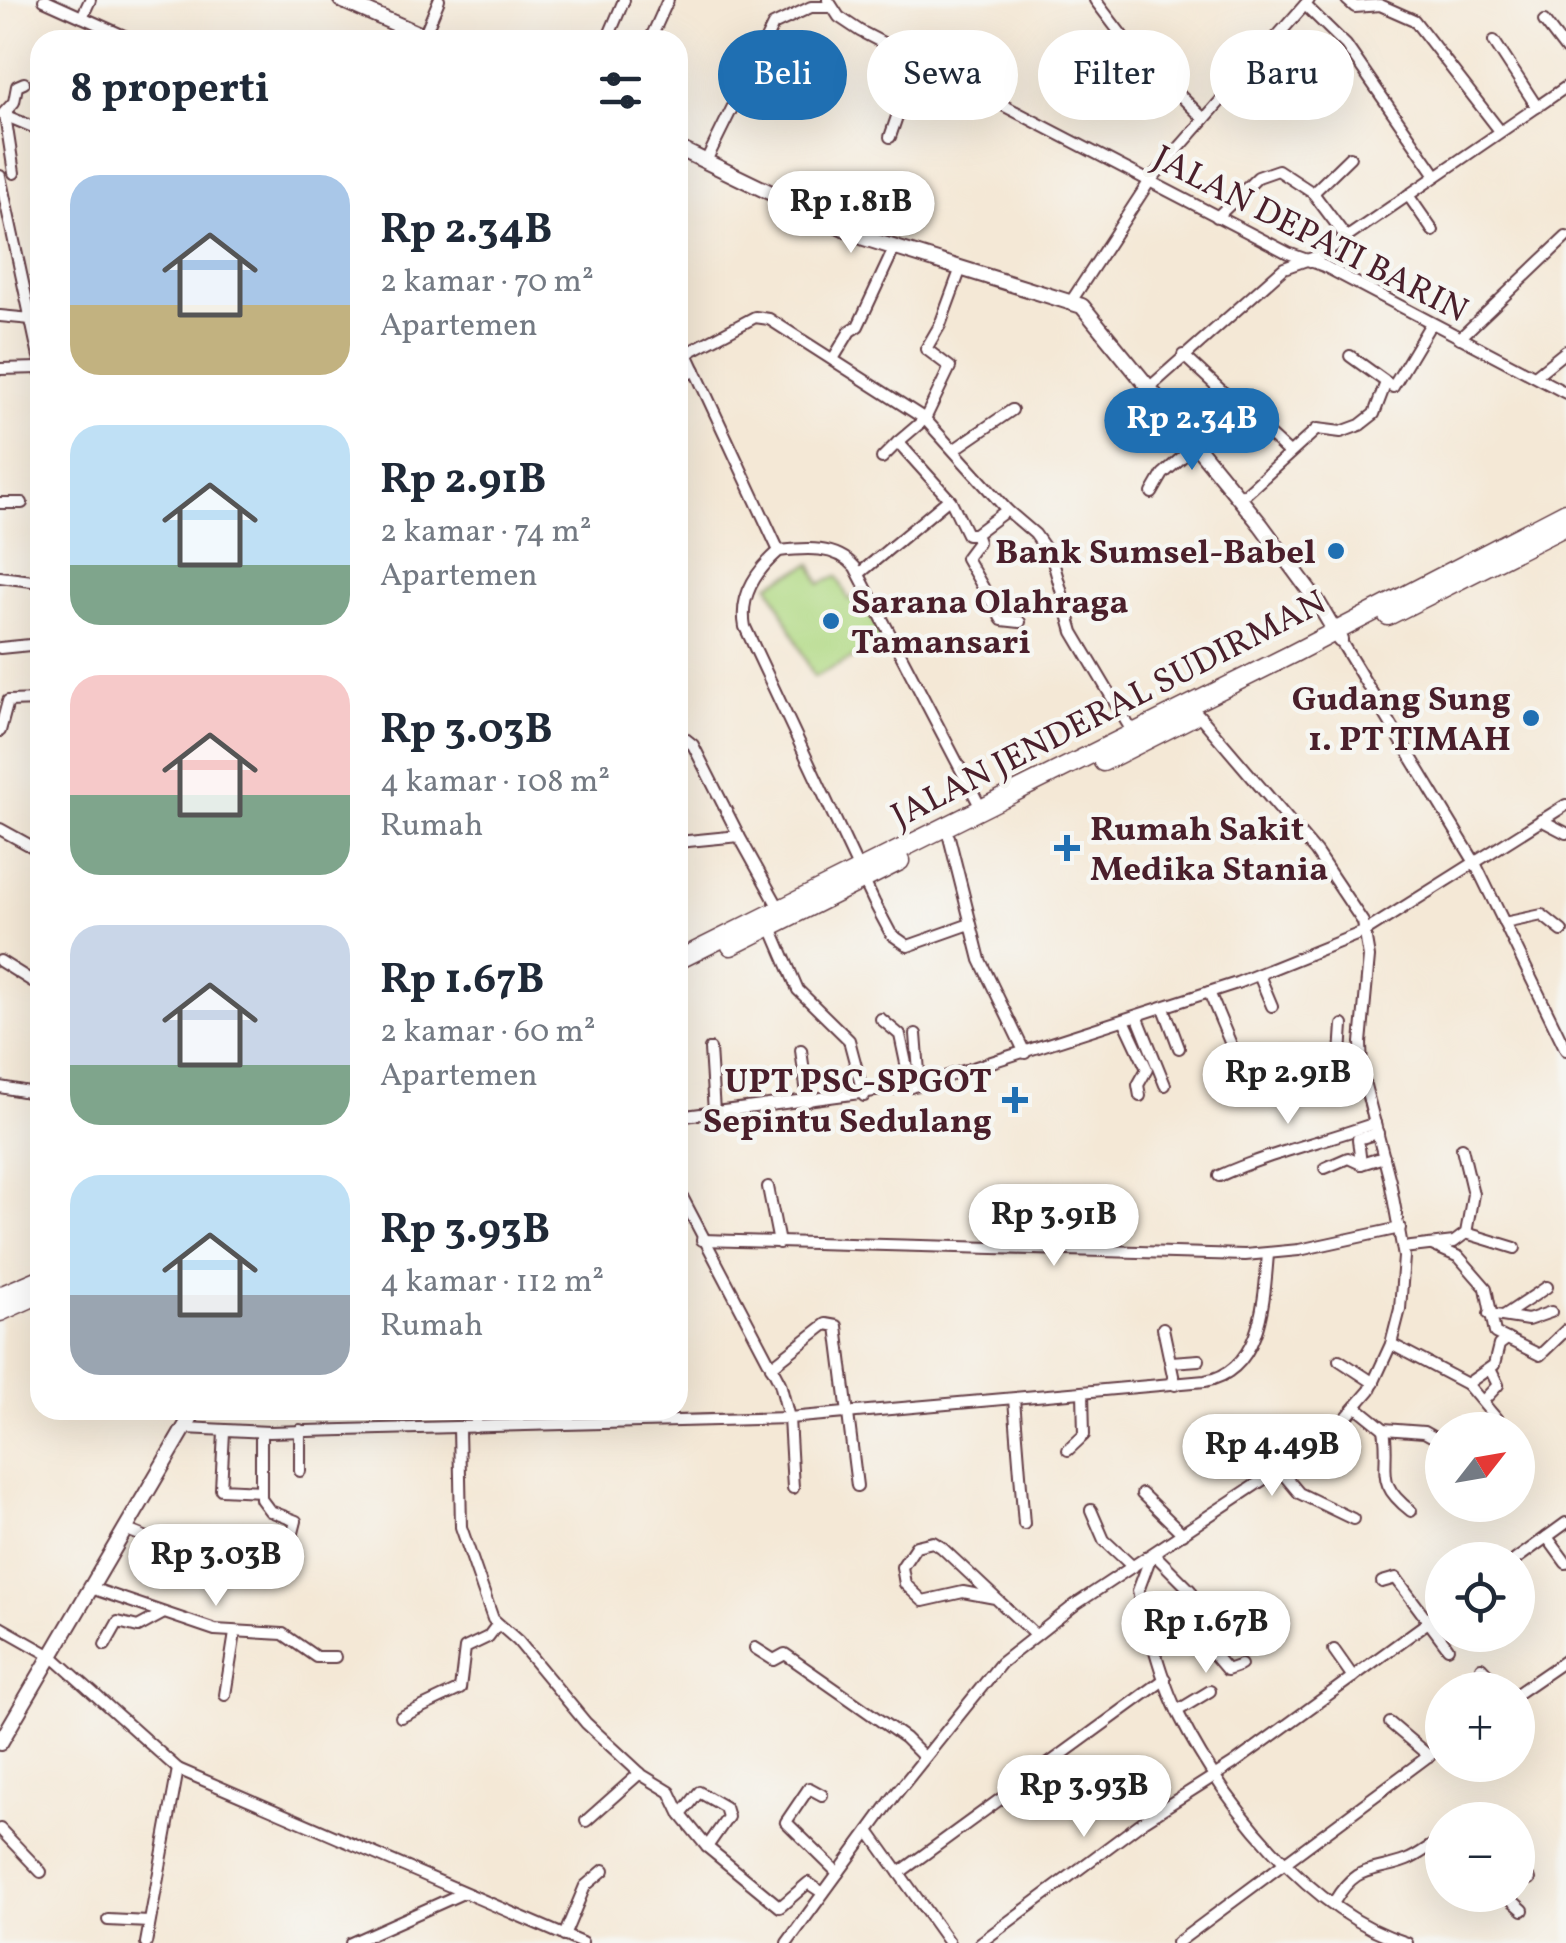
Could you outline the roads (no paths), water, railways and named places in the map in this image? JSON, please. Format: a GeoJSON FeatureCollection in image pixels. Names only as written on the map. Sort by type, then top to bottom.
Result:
{"type":"FeatureCollection","features":[{"type":"Feature","properties":{"kind":"highway","name":"JALAN JENDERAL SUDIRMAN"},"geometry":{"type":"LineString","coordinates":[[688,955],[779,908],[949,837],[1198,714],[1566,512]]}},
{"type":"Feature","properties":{"kind":"highway","name":"JALAN JENDERAL SUDIRMAN"},"geometry":{"type":"LineString","coordinates":[[688,967],[771,927],[981,808],[1566,526]]}},
{"type":"Feature","properties":{"kind":"highway"},"geometry":{"type":"LineString","coordinates":[[0,1296],[30,1290]]}},
{"type":"Feature","properties":{"kind":"highway"},"geometry":{"type":"LineString","coordinates":[[0,1312],[30,1293]]}},
{"type":"Feature","properties":{"kind":"main road"},"geometry":{"type":"LineString","coordinates":[[342,0],[410,30]]}},
{"type":"Feature","properties":{"kind":"main road"},"geometry":{"type":"LineString","coordinates":[[688,153],[894,249],[1072,300],[1094,318],[1197,444],[1338,635]]}},
{"type":"Feature","properties":{"kind":"main road"},"geometry":{"type":"LineString","coordinates":[[0,1743],[189,1420]]}},
{"type":"Feature","properties":{"kind":"street"},"geometry":{"type":"LineString","coordinates":[[44,0],[111,30]]}},
{"type":"Feature","properties":{"kind":"street"},"geometry":{"type":"LineString","coordinates":[[82,17],[90,0]]}},
{"type":"Feature","properties":{"kind":"street"},"geometry":{"type":"LineString","coordinates":[[431,30],[440,0]]}},
{"type":"Feature","properties":{"kind":"street"},"geometry":{"type":"LineString","coordinates":[[612,30],[624,0]]}},
{"type":"Feature","properties":{"kind":"street"},"geometry":{"type":"LineString","coordinates":[[654,30],[668,0]]}},
{"type":"Feature","properties":{"kind":"street"},"geometry":{"type":"LineString","coordinates":[[1095,0],[1130,46],[1204,119]]}},
{"type":"Feature","properties":{"kind":"street"},"geometry":{"type":"LineString","coordinates":[[1346,0],[1355,7],[1380,5],[1414,20],[1500,131]]}},
{"type":"Feature","properties":{"kind":"street"},"geometry":{"type":"LineString","coordinates":[[1072,300],[1149,182],[1307,2],[1346,44],[1364,76],[1436,175]]}},
{"type":"Feature","properties":{"kind":"street"},"geometry":{"type":"LineString","coordinates":[[706,161],[773,25],[830,4]]}},
{"type":"Feature","properties":{"kind":"street","name":"JALAN DEPATI BARIN"},"geometry":{"type":"LineString","coordinates":[[830,4],[849,24],[867,34]]}},
{"type":"Feature","properties":{"kind":"street"},"geometry":{"type":"LineString","coordinates":[[1544,21],[1566,50]]}},
{"type":"Feature","properties":{"kind":"street"},"geometry":{"type":"LineString","coordinates":[[1494,41],[1537,108]]}},
{"type":"Feature","properties":{"kind":"street"},"geometry":{"type":"LineString","coordinates":[[3,114],[14,102],[17,86],[24,83]]}},
{"type":"Feature","properties":{"kind":"street"},"geometry":{"type":"LineString","coordinates":[[1150,387],[1288,265],[1321,255],[1566,88]]}},
{"type":"Feature","properties":{"kind":"street"},"geometry":{"type":"LineString","coordinates":[[3,114],[30,126]]}},
{"type":"Feature","properties":{"kind":"street"},"geometry":{"type":"LineString","coordinates":[[3,114],[14,173]]}},
{"type":"Feature","properties":{"kind":"street","name":"JALAN DEPATI BARIN"},"geometry":{"type":"LineString","coordinates":[[1018,114],[1566,393]]}},
{"type":"Feature","properties":{"kind":"street"},"geometry":{"type":"LineString","coordinates":[[890,137],[896,120]]}},
{"type":"Feature","properties":{"kind":"street"},"geometry":{"type":"LineString","coordinates":[[1313,193],[1350,157]]}},
{"type":"Feature","properties":{"kind":"street"},"geometry":{"type":"LineString","coordinates":[[1218,217],[1269,171],[1282,171],[1313,193],[1346,237]]}},
{"type":"Feature","properties":{"kind":"street"},"geometry":{"type":"LineString","coordinates":[[0,176],[30,314]]}},
{"type":"Feature","properties":{"kind":"street"},"geometry":{"type":"LineString","coordinates":[[1408,195],[1433,231]]}},
{"type":"Feature","properties":{"kind":"street"},"geometry":{"type":"LineString","coordinates":[[1460,338],[1566,237]]}},
{"type":"Feature","properties":{"kind":"street"},"geometry":{"type":"LineString","coordinates":[[833,359],[850,330],[858,326],[894,249]]}},
{"type":"Feature","properties":{"kind":"street"},"geometry":{"type":"LineString","coordinates":[[882,458],[924,419],[950,366],[931,356],[926,348],[940,326],[961,268]]}},
{"type":"Feature","properties":{"kind":"street"},"geometry":{"type":"LineString","coordinates":[[0,316],[30,319]]}},
{"type":"Feature","properties":{"kind":"street"},"geometry":{"type":"LineString","coordinates":[[688,353],[760,317],[924,419],[956,449],[1007,510],[1035,534],[1052,558],[1067,618],[1133,732]]}},
{"type":"Feature","properties":{"kind":"street"},"geometry":{"type":"LineString","coordinates":[[1350,356],[1385,385],[1397,384],[1430,325]]}},
{"type":"Feature","properties":{"kind":"street"},"geometry":{"type":"LineString","coordinates":[[1536,376],[1566,351]]}},
{"type":"Feature","properties":{"kind":"street"},"geometry":{"type":"LineString","coordinates":[[688,355],[779,551]]}},
{"type":"Feature","properties":{"kind":"street"},"geometry":{"type":"LineString","coordinates":[[1184,355],[1290,452]]}},
{"type":"Feature","properties":{"kind":"street"},"geometry":{"type":"LineString","coordinates":[[0,368],[30,366]]}},
{"type":"Feature","properties":{"kind":"street"},"geometry":{"type":"LineString","coordinates":[[688,374],[695,370]]}},
{"type":"Feature","properties":{"kind":"street"},"geometry":{"type":"LineString","coordinates":[[1240,499],[1319,428],[1346,431],[1364,423],[1374,414],[1385,385]]}},
{"type":"Feature","properties":{"kind":"street"},"geometry":{"type":"LineString","coordinates":[[956,449],[1012,410]]}},
{"type":"Feature","properties":{"kind":"street"},"geometry":{"type":"LineString","coordinates":[[898,442],[949,499],[964,532],[975,534],[1007,510]]}},
{"type":"Feature","properties":{"kind":"street"},"geometry":{"type":"LineString","coordinates":[[1152,493],[1163,474],[1197,444]]}},
{"type":"Feature","properties":{"kind":"street"},"geometry":{"type":"LineString","coordinates":[[860,573],[949,499]]}},
{"type":"Feature","properties":{"kind":"street"},"geometry":{"type":"LineString","coordinates":[[0,503],[22,503]]}},
{"type":"Feature","properties":{"kind":"street"},"geometry":{"type":"LineString","coordinates":[[975,534],[978,542],[966,558],[1003,621],[1020,622]]}},
{"type":"Feature","properties":{"kind":"street"},"geometry":{"type":"LineString","coordinates":[[970,924],[905,945],[886,927],[746,627],[742,611],[749,587],[779,551],[801,548],[840,554],[860,573],[981,808]]}},
{"type":"Feature","properties":{"kind":"street"},"geometry":{"type":"LineString","coordinates":[[0,578],[30,581]]}},
{"type":"Feature","properties":{"kind":"street"},"geometry":{"type":"LineString","coordinates":[[1338,635],[1474,862],[1566,1050]]}},
{"type":"Feature","properties":{"kind":"street"},"geometry":{"type":"LineString","coordinates":[[0,648],[30,645]]}},
{"type":"Feature","properties":{"kind":"street"},"geometry":{"type":"LineString","coordinates":[[0,731],[8,702],[30,701]]}},
{"type":"Feature","properties":{"kind":"street"},"geometry":{"type":"LineString","coordinates":[[788,1942],[822,1893],[832,1868],[869,1830],[919,1752],[982,1684],[1034,1634],[1332,1434],[1358,1408],[1391,1344],[1402,1290],[1403,1248],[1360,1060],[1369,957],[1366,932],[1336,877],[1198,714]]}},
{"type":"Feature","properties":{"kind":"street"},"geometry":{"type":"LineString","coordinates":[[688,740],[779,908]]}},
{"type":"Feature","properties":{"kind":"street"},"geometry":{"type":"LineString","coordinates":[[688,1116],[864,1096],[916,1086],[1138,1018],[1366,932],[1566,805]]}},
{"type":"Feature","properties":{"kind":"street"},"geometry":{"type":"LineString","coordinates":[[1541,820],[1566,832]]}},
{"type":"Feature","properties":{"kind":"street"},"geometry":{"type":"LineString","coordinates":[[0,829],[30,845]]}},
{"type":"Feature","properties":{"kind":"street"},"geometry":{"type":"LineString","coordinates":[[688,841],[740,836]]}},
{"type":"Feature","properties":{"kind":"street"},"geometry":{"type":"LineString","coordinates":[[949,837],[970,924],[998,1002],[1024,1052]]}},
{"type":"Feature","properties":{"kind":"street"},"geometry":{"type":"LineString","coordinates":[[1504,923],[1544,916],[1562,932]]}},
{"type":"Feature","properties":{"kind":"street"},"geometry":{"type":"LineString","coordinates":[[771,927],[798,990],[850,1040],[864,1096]]}},
{"type":"Feature","properties":{"kind":"street"},"geometry":{"type":"LineString","coordinates":[[0,961],[30,980]]}},
{"type":"Feature","properties":{"kind":"street"},"geometry":{"type":"LineString","coordinates":[[1259,975],[1272,1006]]}},
{"type":"Feature","properties":{"kind":"street"},"geometry":{"type":"LineString","coordinates":[[1210,992],[1245,1078]]}},
{"type":"Feature","properties":{"kind":"street"},"geometry":{"type":"LineString","coordinates":[[1164,1008],[1179,1048]]}},
{"type":"Feature","properties":{"kind":"street"},"geometry":{"type":"LineString","coordinates":[[1138,1018],[1166,1085]]}},
{"type":"Feature","properties":{"kind":"street"},"geometry":{"type":"LineString","coordinates":[[882,1019],[900,1035],[916,1086]]}},
{"type":"Feature","properties":{"kind":"street"},"geometry":{"type":"LineString","coordinates":[[1126,1022],[1148,1069],[1138,1083],[1140,1096]]}},
{"type":"Feature","properties":{"kind":"street"},"geometry":{"type":"LineString","coordinates":[[1341,1055],[1342,1025]]}},
{"type":"Feature","properties":{"kind":"street"},"geometry":{"type":"LineString","coordinates":[[916,1034],[916,1086]]}},
{"type":"Feature","properties":{"kind":"street"},"geometry":{"type":"LineString","coordinates":[[710,1049],[714,1112]]}},
{"type":"Feature","properties":{"kind":"street"},"geometry":{"type":"LineString","coordinates":[[801,1050],[808,1101]]}},
{"type":"Feature","properties":{"kind":"street"},"geometry":{"type":"LineString","coordinates":[[1320,1052],[1360,1060]]}},
{"type":"Feature","properties":{"kind":"street"},"geometry":{"type":"LineString","coordinates":[[0,1087],[30,1092]]}},
{"type":"Feature","properties":{"kind":"street"},"geometry":{"type":"LineString","coordinates":[[1361,1164],[1358,1139],[1376,1128]]}},
{"type":"Feature","properties":{"kind":"street"},"geometry":{"type":"LineString","coordinates":[[1218,1176],[1274,1152],[1376,1128]]}},
{"type":"Feature","properties":{"kind":"street"},"geometry":{"type":"LineString","coordinates":[[1403,1248],[1454,1242],[1466,1233],[1472,1194],[1462,1148]]}},
{"type":"Feature","properties":{"kind":"street"},"geometry":{"type":"LineString","coordinates":[[1324,1168],[1350,1158],[1361,1164],[1384,1157]]}},
{"type":"Feature","properties":{"kind":"street"},"geometry":{"type":"LineString","coordinates":[[768,1186],[779,1243]]}},
{"type":"Feature","properties":{"kind":"street"},"geometry":{"type":"LineString","coordinates":[[688,1210],[772,1367],[790,1418],[793,1488]]}},
{"type":"Feature","properties":{"kind":"street"},"geometry":{"type":"LineString","coordinates":[[702,1240],[1268,1254],[1400,1228]]}},
{"type":"Feature","properties":{"kind":"street"},"geometry":{"type":"LineString","coordinates":[[1466,1233],[1515,1248]]}},
{"type":"Feature","properties":{"kind":"street"},"geometry":{"type":"LineString","coordinates":[[1432,1244],[1459,1258],[1486,1288],[1493,1330],[1507,1339],[1542,1354],[1566,1330]]}},
{"type":"Feature","properties":{"kind":"street"},"geometry":{"type":"LineString","coordinates":[[185,1428],[261,1432],[790,1418],[1219,1378],[1246,1354],[1260,1316],[1268,1254]]}},
{"type":"Feature","properties":{"kind":"street"},"geometry":{"type":"LineString","coordinates":[[1505,1315],[1547,1288]]}},
{"type":"Feature","properties":{"kind":"street"},"geometry":{"type":"LineString","coordinates":[[1488,1314],[1528,1320],[1551,1312]]}},
{"type":"Feature","properties":{"kind":"street"},"geometry":{"type":"LineString","coordinates":[[772,1367],[826,1324],[835,1324],[840,1335],[857,1486]]}},
{"type":"Feature","properties":{"kind":"street"},"geometry":{"type":"LineString","coordinates":[[1163,1328],[1174,1385]]}},
{"type":"Feature","properties":{"kind":"street"},"geometry":{"type":"LineString","coordinates":[[1467,1384],[1490,1368],[1499,1344],[1507,1339]]}},
{"type":"Feature","properties":{"kind":"street"},"geometry":{"type":"LineString","coordinates":[[1391,1344],[1467,1384],[1492,1412]]}},
{"type":"Feature","properties":{"kind":"street"},"geometry":{"type":"LineString","coordinates":[[1171,1362],[1199,1360]]}},
{"type":"Feature","properties":{"kind":"street"},"geometry":{"type":"LineString","coordinates":[[1338,1360],[1374,1383]]}},
{"type":"Feature","properties":{"kind":"street"},"geometry":{"type":"LineString","coordinates":[[1483,1401],[1498,1385],[1490,1368]]}},
{"type":"Feature","properties":{"kind":"street"},"geometry":{"type":"LineString","coordinates":[[1068,1450],[1084,1434],[1084,1392]]}},
{"type":"Feature","properties":{"kind":"street"},"geometry":{"type":"LineString","coordinates":[[1014,1398],[1024,1524]]}},
{"type":"Feature","properties":{"kind":"street"},"geometry":{"type":"LineString","coordinates":[[1358,1408],[1384,1429],[1425,1433]]}},
{"type":"Feature","properties":{"kind":"street"},"geometry":{"type":"LineString","coordinates":[[475,1427],[476,1420]]}},
{"type":"Feature","properties":{"kind":"street"},"geometry":{"type":"LineString","coordinates":[[459,1428],[461,1528],[474,1556],[485,1603],[497,1625],[518,1641],[556,1692],[640,1773],[670,1792],[681,1814],[707,1846],[780,1906],[808,1883],[822,1893]]}},
{"type":"Feature","properties":{"kind":"street"},"geometry":{"type":"LineString","coordinates":[[1384,1429],[1389,1454],[1384,1480],[1390,1494],[1411,1511]]}},
{"type":"Feature","properties":{"kind":"street"},"geometry":{"type":"LineString","coordinates":[[300,1430],[300,1471]]}},
{"type":"Feature","properties":{"kind":"street"},"geometry":{"type":"LineString","coordinates":[[224,1432],[220,1488],[261,1492]]}},
{"type":"Feature","properties":{"kind":"street"},"geometry":{"type":"LineString","coordinates":[[261,1432],[261,1492],[270,1511],[296,1520],[286,1560]]}},
{"type":"Feature","properties":{"kind":"street"},"geometry":{"type":"LineString","coordinates":[[1279,1469],[1299,1493],[1352,1519]]}},
{"type":"Feature","properties":{"kind":"street"},"geometry":{"type":"LineString","coordinates":[[1142,1494],[1183,1534]]}},
{"type":"Feature","properties":{"kind":"street"},"geometry":{"type":"LineString","coordinates":[[1091,1510],[1104,1540],[1133,1568]]}},
{"type":"Feature","properties":{"kind":"street"},"geometry":{"type":"LineString","coordinates":[[1535,1546],[1566,1524]]}},
{"type":"Feature","properties":{"kind":"street"},"geometry":{"type":"LineString","coordinates":[[125,1529],[192,1556]]}},
{"type":"Feature","properties":{"kind":"street"},"geometry":{"type":"LineString","coordinates":[[1547,1537],[1566,1563]]}},
{"type":"Feature","properties":{"kind":"street"},"geometry":{"type":"LineString","coordinates":[[995,1598],[963,1592],[930,1602],[918,1599],[904,1584],[902,1566],[916,1546],[933,1542],[995,1598],[1034,1634]]}},
{"type":"Feature","properties":{"kind":"street"},"geometry":{"type":"LineString","coordinates":[[1153,1555],[1138,1591],[1177,1711],[1215,1776],[1260,1838],[1286,1862],[1334,1902],[1386,1937],[1407,1943]]}},
{"type":"Feature","properties":{"kind":"street"},"geometry":{"type":"LineString","coordinates":[[1153,1555],[1190,1590],[1204,1617]]}},
{"type":"Feature","properties":{"kind":"street"},"geometry":{"type":"LineString","coordinates":[[1382,1582],[1396,1578],[1425,1617]]}},
{"type":"Feature","properties":{"kind":"street"},"geometry":{"type":"LineString","coordinates":[[1112,1580],[1138,1591]]}},
{"type":"Feature","properties":{"kind":"street"},"geometry":{"type":"LineString","coordinates":[[90,1588],[162,1614],[235,1633],[283,1634],[316,1657],[335,1656]]}},
{"type":"Feature","properties":{"kind":"street"},"geometry":{"type":"LineString","coordinates":[[1155,1648],[1204,1617],[1231,1610]]}},
{"type":"Feature","properties":{"kind":"street"},"geometry":{"type":"LineString","coordinates":[[106,1645],[118,1622],[140,1626],[162,1614]]}},
{"type":"Feature","properties":{"kind":"street"},"geometry":{"type":"LineString","coordinates":[[401,1717],[460,1689],[464,1648],[488,1638],[497,1625]]}},
{"type":"Feature","properties":{"kind":"street"},"geometry":{"type":"LineString","coordinates":[[1189,1625],[1226,1669],[1241,1665]]}},
{"type":"Feature","properties":{"kind":"street"},"geometry":{"type":"LineString","coordinates":[[980,1943],[1144,1820],[1215,1776],[1425,1625]]}},
{"type":"Feature","properties":{"kind":"street"},"geometry":{"type":"LineString","coordinates":[[0,1627],[53,1657],[178,1768],[582,1943]]}},
{"type":"Feature","properties":{"kind":"street"},"geometry":{"type":"LineString","coordinates":[[225,1695],[235,1633]]}},
{"type":"Feature","properties":{"kind":"street"},"geometry":{"type":"LineString","coordinates":[[755,1648],[774,1660],[785,1654],[919,1752]]}},
{"type":"Feature","properties":{"kind":"street"},"geometry":{"type":"LineString","coordinates":[[1334,1650],[1353,1677]]}},
{"type":"Feature","properties":{"kind":"street"},"geometry":{"type":"LineString","coordinates":[[1535,1681],[1566,1660]]}},
{"type":"Feature","properties":{"kind":"street"},"geometry":{"type":"LineString","coordinates":[[1481,1667],[1486,1672]]}},
{"type":"Feature","properties":{"kind":"street"},"geometry":{"type":"LineString","coordinates":[[899,1873],[1165,1679]]}},
{"type":"Feature","properties":{"kind":"street"},"geometry":{"type":"LineString","coordinates":[[1177,1711],[1210,1691]]}},
{"type":"Feature","properties":{"kind":"street"},"geometry":{"type":"LineString","coordinates":[[1390,1723],[1425,1752]]}},
{"type":"Feature","properties":{"kind":"street"},"geometry":{"type":"LineString","coordinates":[[1177,1943],[1425,1760]]}},
{"type":"Feature","properties":{"kind":"street"},"geometry":{"type":"LineString","coordinates":[[146,1943],[178,1768]]}},
{"type":"Feature","properties":{"kind":"street"},"geometry":{"type":"LineString","coordinates":[[586,1822],[640,1773]]}},
{"type":"Feature","properties":{"kind":"street"},"geometry":{"type":"LineString","coordinates":[[822,1795],[808,1788],[786,1820],[832,1868]]}},
{"type":"Feature","properties":{"kind":"street"},"geometry":{"type":"LineString","coordinates":[[681,1814],[699,1792],[725,1808],[728,1817],[707,1846]]}},
{"type":"Feature","properties":{"kind":"street"},"geometry":{"type":"LineString","coordinates":[[0,1828],[41,1872]]}},
{"type":"Feature","properties":{"kind":"street"},"geometry":{"type":"LineString","coordinates":[[869,1830],[949,1943]]}},
{"type":"Feature","properties":{"kind":"street"},"geometry":{"type":"LineString","coordinates":[[1334,1902],[1350,1879],[1380,1864],[1410,1859],[1425,1850]]}},
{"type":"Feature","properties":{"kind":"street"},"geometry":{"type":"LineString","coordinates":[[564,1936],[585,1886],[604,1870]]}},
{"type":"Feature","properties":{"kind":"street"},"geometry":{"type":"LineString","coordinates":[[351,1943],[375,1940],[464,1893]]}},
{"type":"Feature","properties":{"kind":"street"},"geometry":{"type":"LineString","coordinates":[[108,1920],[148,1922]]}},
{"type":"Feature","properties":{"kind":"place","name":"Bank Sumsel-Babel"},"geometry":{"type":"Point","coordinates":[1336,551]}},
{"type":"Feature","properties":{"kind":"place","name":"Sarana Olahraga Tamansari"},"geometry":{"type":"Point","coordinates":[831,621]}},
{"type":"Feature","properties":{"kind":"place","name":"Gudang Sung 1. PT TIMAH"},"geometry":{"type":"Point","coordinates":[1531,718]}},
{"type":"Feature","properties":{"kind":"place","name":"Rumah Sakit Medika Stania"},"geometry":{"type":"Point","coordinates":[1067,848]}},
{"type":"Feature","properties":{"kind":"place","name":"UPT PSC-SPGOT Sepintu Sedulang"},"geometry":{"type":"Point","coordinates":[1015,1100]}}]}
